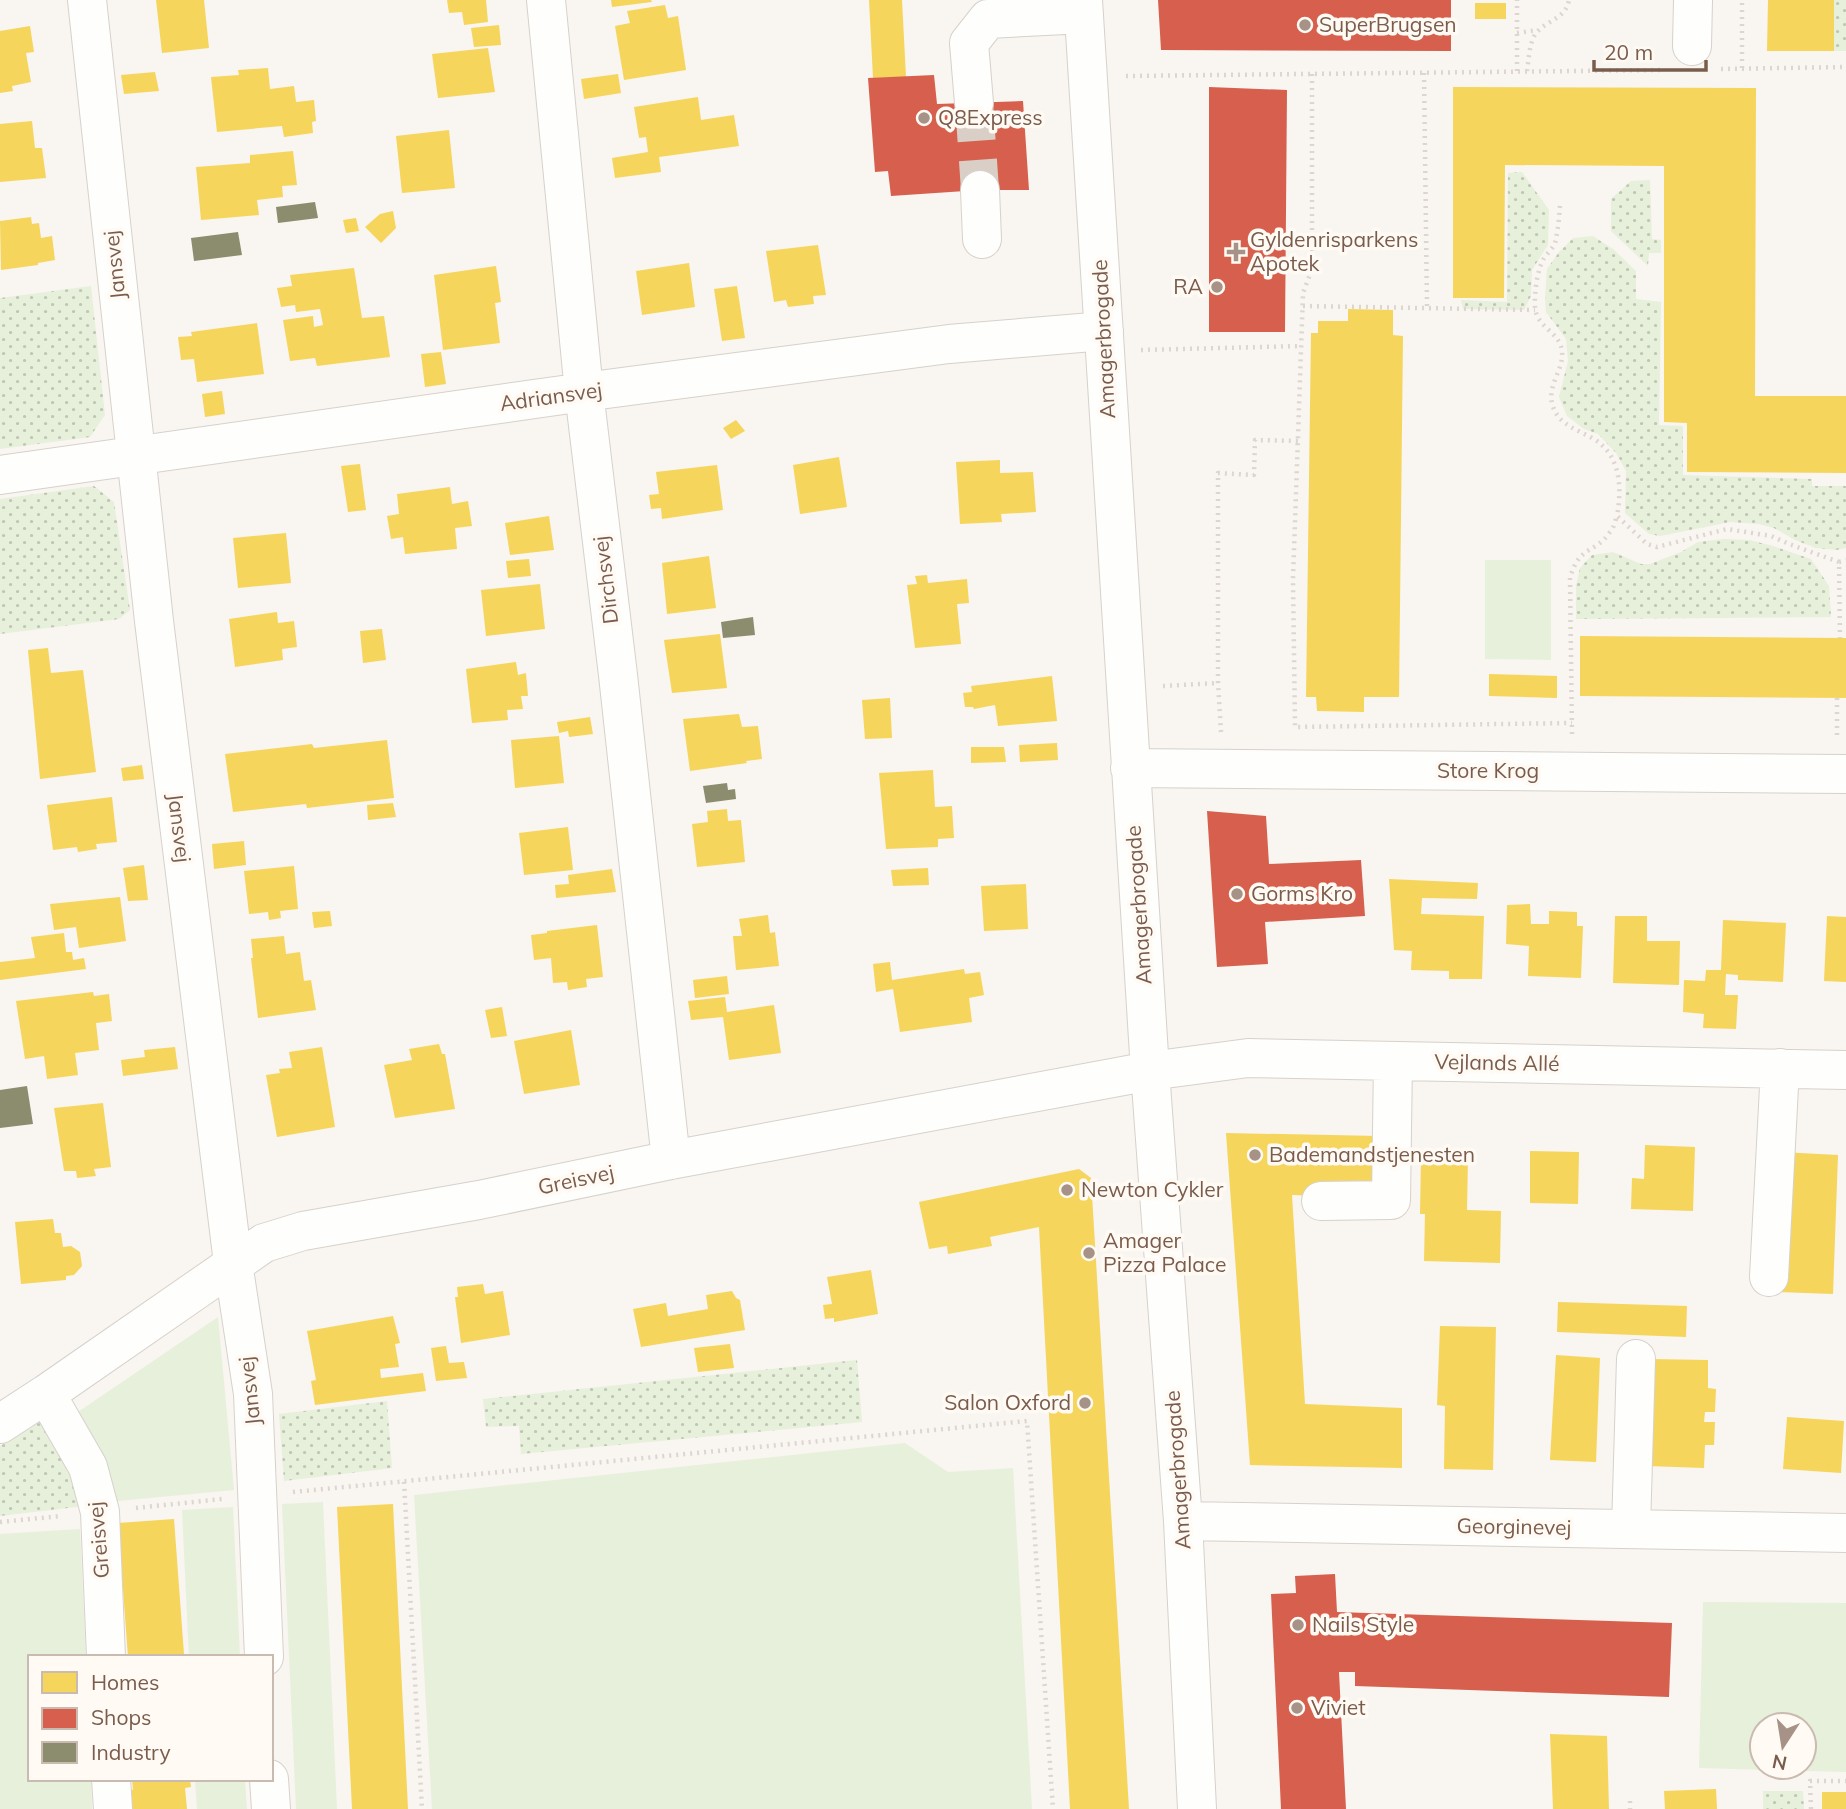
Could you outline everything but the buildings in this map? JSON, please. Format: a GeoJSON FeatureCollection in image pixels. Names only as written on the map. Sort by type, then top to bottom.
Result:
{"type":"FeatureCollection","features":[{"type":"Feature","properties":{"kind":"street","name":"Jansvej"},"geometry":{"type":"LineString","coordinates":[[88,0],[155,633],[233,1263],[253,1394],[264,1655]]}},
{"type":"Feature","properties":{"kind":"street","name":"Dirchsvej"},"geometry":{"type":"LineString","coordinates":[[546,0],[584,392],[671,1160]]}},
{"type":"Feature","properties":{"kind":"street"},"geometry":{"type":"LineString","coordinates":[[1691,62],[1693,0]]}},
{"type":"Feature","properties":{"kind":"street"},"geometry":{"type":"LineString","coordinates":[[974,103],[969,43],[988,19],[1084,7]]}},
{"type":"Feature","properties":{"kind":"street","name":"Amagerbrogade"},"geometry":{"type":"LineString","coordinates":[[1084,7],[1130,768],[1183,1521],[1197,1809]]}},
{"type":"Feature","properties":{"kind":"street"},"geometry":{"type":"LineString","coordinates":[[980,190],[982,239]]}},
{"type":"Feature","properties":{"kind":"street","name":"Adriansvej"},"geometry":{"type":"LineString","coordinates":[[0,475],[584,392],[948,344],[1105,341]]}},
{"type":"Feature","properties":{"kind":"street","name":"Store Krog"},"geometry":{"type":"LineString","coordinates":[[1130,768],[1846,774]]}},
{"type":"Feature","properties":{"kind":"street","name":"Vejlands Allé"},"geometry":{"type":"LineString","coordinates":[[1150,1071],[1248,1058],[1846,1070]]}},
{"type":"Feature","properties":{"kind":"street"},"geometry":{"type":"LineString","coordinates":[[1321,1200],[1391,1200],[1393,1061]]}},
{"type":"Feature","properties":{"kind":"street"},"geometry":{"type":"LineString","coordinates":[[1769,1277],[1780,1068]]}},
{"type":"Feature","properties":{"kind":"street","name":"Greisvej"},"geometry":{"type":"LineString","coordinates":[[0,1424],[264,1243],[303,1231],[479,1200],[671,1160],[1150,1071]]}},
{"type":"Feature","properties":{"kind":"street"},"geometry":{"type":"LineString","coordinates":[[1631,1529],[1636,1359]]}},
{"type":"Feature","properties":{"kind":"street","name":"Greisvej"},"geometry":{"type":"LineString","coordinates":[[46,1394],[88,1467],[100,1512],[106,1655]]}},
{"type":"Feature","properties":{"kind":"street","name":"Georginevej"},"geometry":{"type":"LineString","coordinates":[[1183,1521],[1846,1533]]}},
{"type":"Feature","properties":{"kind":"street"},"geometry":{"type":"LineString","coordinates":[[111,1781],[113,1809]]}},
{"type":"Feature","properties":{"kind":"street"},"geometry":{"type":"LineString","coordinates":[[270,1781],[271,1809]]}},
{"type":"Feature","properties":{"kind":"path"},"geometry":{"type":"LineString","coordinates":[[1517,0],[1517,71]]}},
{"type":"Feature","properties":{"kind":"path"},"geometry":{"type":"LineString","coordinates":[[1517,33],[1538,30],[1558,18],[1567,8],[1569,0]]}},
{"type":"Feature","properties":{"kind":"path"},"geometry":{"type":"LineString","coordinates":[[1742,0],[1742,68]]}},
{"type":"Feature","properties":{"kind":"path"},"geometry":{"type":"LineString","coordinates":[[1527,71],[1532,40],[1538,30]]}},
{"type":"Feature","properties":{"kind":"path"},"geometry":{"type":"LineString","coordinates":[[1088,77],[1527,71],[1691,62],[1742,68],[1846,67]]}},
{"type":"Feature","properties":{"kind":"path"},"geometry":{"type":"LineString","coordinates":[[1424,73],[1427,309]]}},
{"type":"Feature","properties":{"kind":"path"},"geometry":{"type":"LineString","coordinates":[[1312,74],[1312,269],[1303,293],[1293,579],[1295,727],[1572,723]]}},
{"type":"Feature","properties":{"kind":"path"},"geometry":{"type":"LineString","coordinates":[[1560,206],[1554,246],[1538,272],[1535,310],[1542,324],[1555,335],[1562,349],[1562,364],[1552,388],[1551,400],[1556,414],[1564,424],[1597,440],[1609,453],[1616,464],[1620,498],[1611,532],[1583,553],[1574,564],[1570,579],[1571,771]]}},
{"type":"Feature","properties":{"kind":"path"},"geometry":{"type":"LineString","coordinates":[[1303,306],[1535,310]]}},
{"type":"Feature","properties":{"kind":"path"},"geometry":{"type":"LineString","coordinates":[[1105,341],[1301,346]]}},
{"type":"Feature","properties":{"kind":"path"},"geometry":{"type":"LineString","coordinates":[[1223,768],[1218,683],[1218,473],[1254,474],[1255,440],[1299,441]]}},
{"type":"Feature","properties":{"kind":"path"},"geometry":{"type":"LineString","coordinates":[[1617,516],[1647,544],[1657,547],[1727,529],[1770,536],[1839,562],[1846,560]]}},
{"type":"Feature","properties":{"kind":"path"},"geometry":{"type":"LineString","coordinates":[[1839,562],[1840,638]]}},
{"type":"Feature","properties":{"kind":"path"},"geometry":{"type":"LineString","coordinates":[[1125,688],[1218,683]]}},
{"type":"Feature","properties":{"kind":"path"},"geometry":{"type":"LineString","coordinates":[[0,1521],[1027,1421],[1053,1809]]}},
{"type":"Feature","properties":{"kind":"path"},"geometry":{"type":"LineString","coordinates":[[404,1482],[422,1809]]}},
{"type":"Feature","properties":{"kind":"path"},"geometry":{"type":"LineString","coordinates":[[1811,1809],[1810,1781],[1846,1781]]}},
{"type":"Feature","properties":{"kind":"path"},"geometry":{"type":"LineString","coordinates":[[1630,1801],[1630,1809]]}},
{"type":"Feature","properties":{"kind":"green space"},"geometry":{"type":"Polygon","coordinates":[[[1834,0],[1846,0],[1846,51],[1834,51],[1834,0]]]}},
{"type":"Feature","properties":{"kind":"green space"},"geometry":{"type":"Polygon","coordinates":[[[1522,172],[1549,210],[1548,245],[1532,270],[1531,296],[1524,310],[1463,309],[1461,300],[1507,302],[1508,173],[1522,172]]]}},
{"type":"Feature","properties":{"kind":"green space"},"geometry":{"type":"Polygon","coordinates":[[[1650,180],[1652,239],[1661,240],[1661,253],[1649,253],[1648,266],[1611,231],[1611,199],[1631,181],[1650,180]]]}},
{"type":"Feature","properties":{"kind":"green space"},"geometry":{"type":"Polygon","coordinates":[[[1593,236],[1613,249],[1636,271],[1636,299],[1661,302],[1659,425],[1683,426],[1683,475],[1812,479],[1812,486],[1846,486],[1846,548],[1816,548],[1774,528],[1730,522],[1660,536],[1649,534],[1625,513],[1626,471],[1616,453],[1598,434],[1584,429],[1567,416],[1559,397],[1568,361],[1566,339],[1546,312],[1547,269],[1573,238],[1593,236]]]}},
{"type":"Feature","properties":{"kind":"green space"},"geometry":{"type":"Polygon","coordinates":[[[91,286],[105,415],[90,437],[0,449],[0,298],[91,286]]]}},
{"type":"Feature","properties":{"kind":"green space"},"geometry":{"type":"Polygon","coordinates":[[[94,486],[114,502],[130,610],[119,619],[0,634],[0,499],[94,486]]]}},
{"type":"Feature","properties":{"kind":"green space"},"geometry":{"type":"Polygon","coordinates":[[[1749,540],[1811,559],[1829,586],[1831,617],[1576,619],[1576,586],[1580,568],[1592,555],[1613,552],[1641,564],[1650,564],[1698,542],[1749,540]]]}},
{"type":"Feature","properties":{"kind":"green space"},"geometry":{"type":"Polygon","coordinates":[[[1485,560],[1551,560],[1551,660],[1485,659],[1485,560]]]}},
{"type":"Feature","properties":{"kind":"green space"},"geometry":{"type":"Polygon","coordinates":[[[218,1317],[234,1490],[108,1502],[72,1416],[218,1317]]]}},
{"type":"Feature","properties":{"kind":"green space"},"geometry":{"type":"Polygon","coordinates":[[[857,1360],[862,1422],[521,1454],[519,1426],[486,1427],[483,1399],[857,1360]]]}},
{"type":"Feature","properties":{"kind":"green space"},"geometry":{"type":"Polygon","coordinates":[[[387,1401],[392,1468],[284,1481],[279,1414],[387,1401]]]}},
{"type":"Feature","properties":{"kind":"green space"},"geometry":{"type":"Polygon","coordinates":[[[44,1419],[85,1506],[0,1516],[0,1446],[44,1419]]]}},
{"type":"Feature","properties":{"kind":"green space"},"geometry":{"type":"Polygon","coordinates":[[[905,1443],[948,1472],[1013,1468],[1032,1809],[432,1809],[414,1495],[905,1443]]]}},
{"type":"Feature","properties":{"kind":"green space"},"geometry":{"type":"Polygon","coordinates":[[[323,1502],[337,1809],[296,1809],[282,1504],[323,1502]]]}},
{"type":"Feature","properties":{"kind":"green space"},"geometry":{"type":"Polygon","coordinates":[[[233,1507],[240,1655],[189,1655],[182,1510],[233,1507]]]}},
{"type":"Feature","properties":{"kind":"green space"},"geometry":{"type":"Polygon","coordinates":[[[80,1529],[86,1655],[28,1655],[28,1781],[91,1781],[92,1809],[0,1809],[0,1534],[80,1529]]]}},
{"type":"Feature","properties":{"kind":"green space"},"geometry":{"type":"Polygon","coordinates":[[[1703,1602],[1846,1603],[1846,1772],[1818,1771],[1818,1711],[1748,1711],[1748,1769],[1699,1768],[1703,1602]]]}},
{"type":"Feature","properties":{"kind":"green space"},"geometry":{"type":"Polygon","coordinates":[[[195,1781],[245,1781],[247,1809],[197,1809],[195,1781]]]}},
{"type":"Feature","properties":{"kind":"green space"},"geometry":{"type":"Polygon","coordinates":[[[1763,1791],[1803,1791],[1804,1809],[1763,1809],[1763,1791]]]}},
{"type":"Feature","properties":{"kind":"tunnel"},"geometry":{"type":"LineString","coordinates":[[974,103],[980,190]]}},
{"type":"Feature","properties":{"kind":"place","name":"SuperBrugsen"},"geometry":{"type":"Point","coordinates":[1305,25]}},
{"type":"Feature","properties":{"kind":"place","name":"Q8Express"},"geometry":{"type":"Point","coordinates":[924,118]}},
{"type":"Feature","properties":{"kind":"place","name":"Gyldenrisparkens Apotek"},"geometry":{"type":"Point","coordinates":[1236,252]}},
{"type":"Feature","properties":{"kind":"place","name":"RA"},"geometry":{"type":"Point","coordinates":[1217,287]}},
{"type":"Feature","properties":{"kind":"place","name":"Gorms Kro"},"geometry":{"type":"Point","coordinates":[1237,894]}},
{"type":"Feature","properties":{"kind":"place","name":"Bademandstjenesten"},"geometry":{"type":"Point","coordinates":[1255,1155]}},
{"type":"Feature","properties":{"kind":"place","name":"Newton Cykler"},"geometry":{"type":"Point","coordinates":[1067,1190]}},
{"type":"Feature","properties":{"kind":"place","name":"Amager Pizza Palace"},"geometry":{"type":"Point","coordinates":[1089,1253]}},
{"type":"Feature","properties":{"kind":"place","name":"Salon Oxford"},"geometry":{"type":"Point","coordinates":[1085,1403]}},
{"type":"Feature","properties":{"kind":"place","name":"Nails Style"},"geometry":{"type":"Point","coordinates":[1298,1625]}},
{"type":"Feature","properties":{"kind":"place","name":"Viviet"},"geometry":{"type":"Point","coordinates":[1297,1708]}}]}
